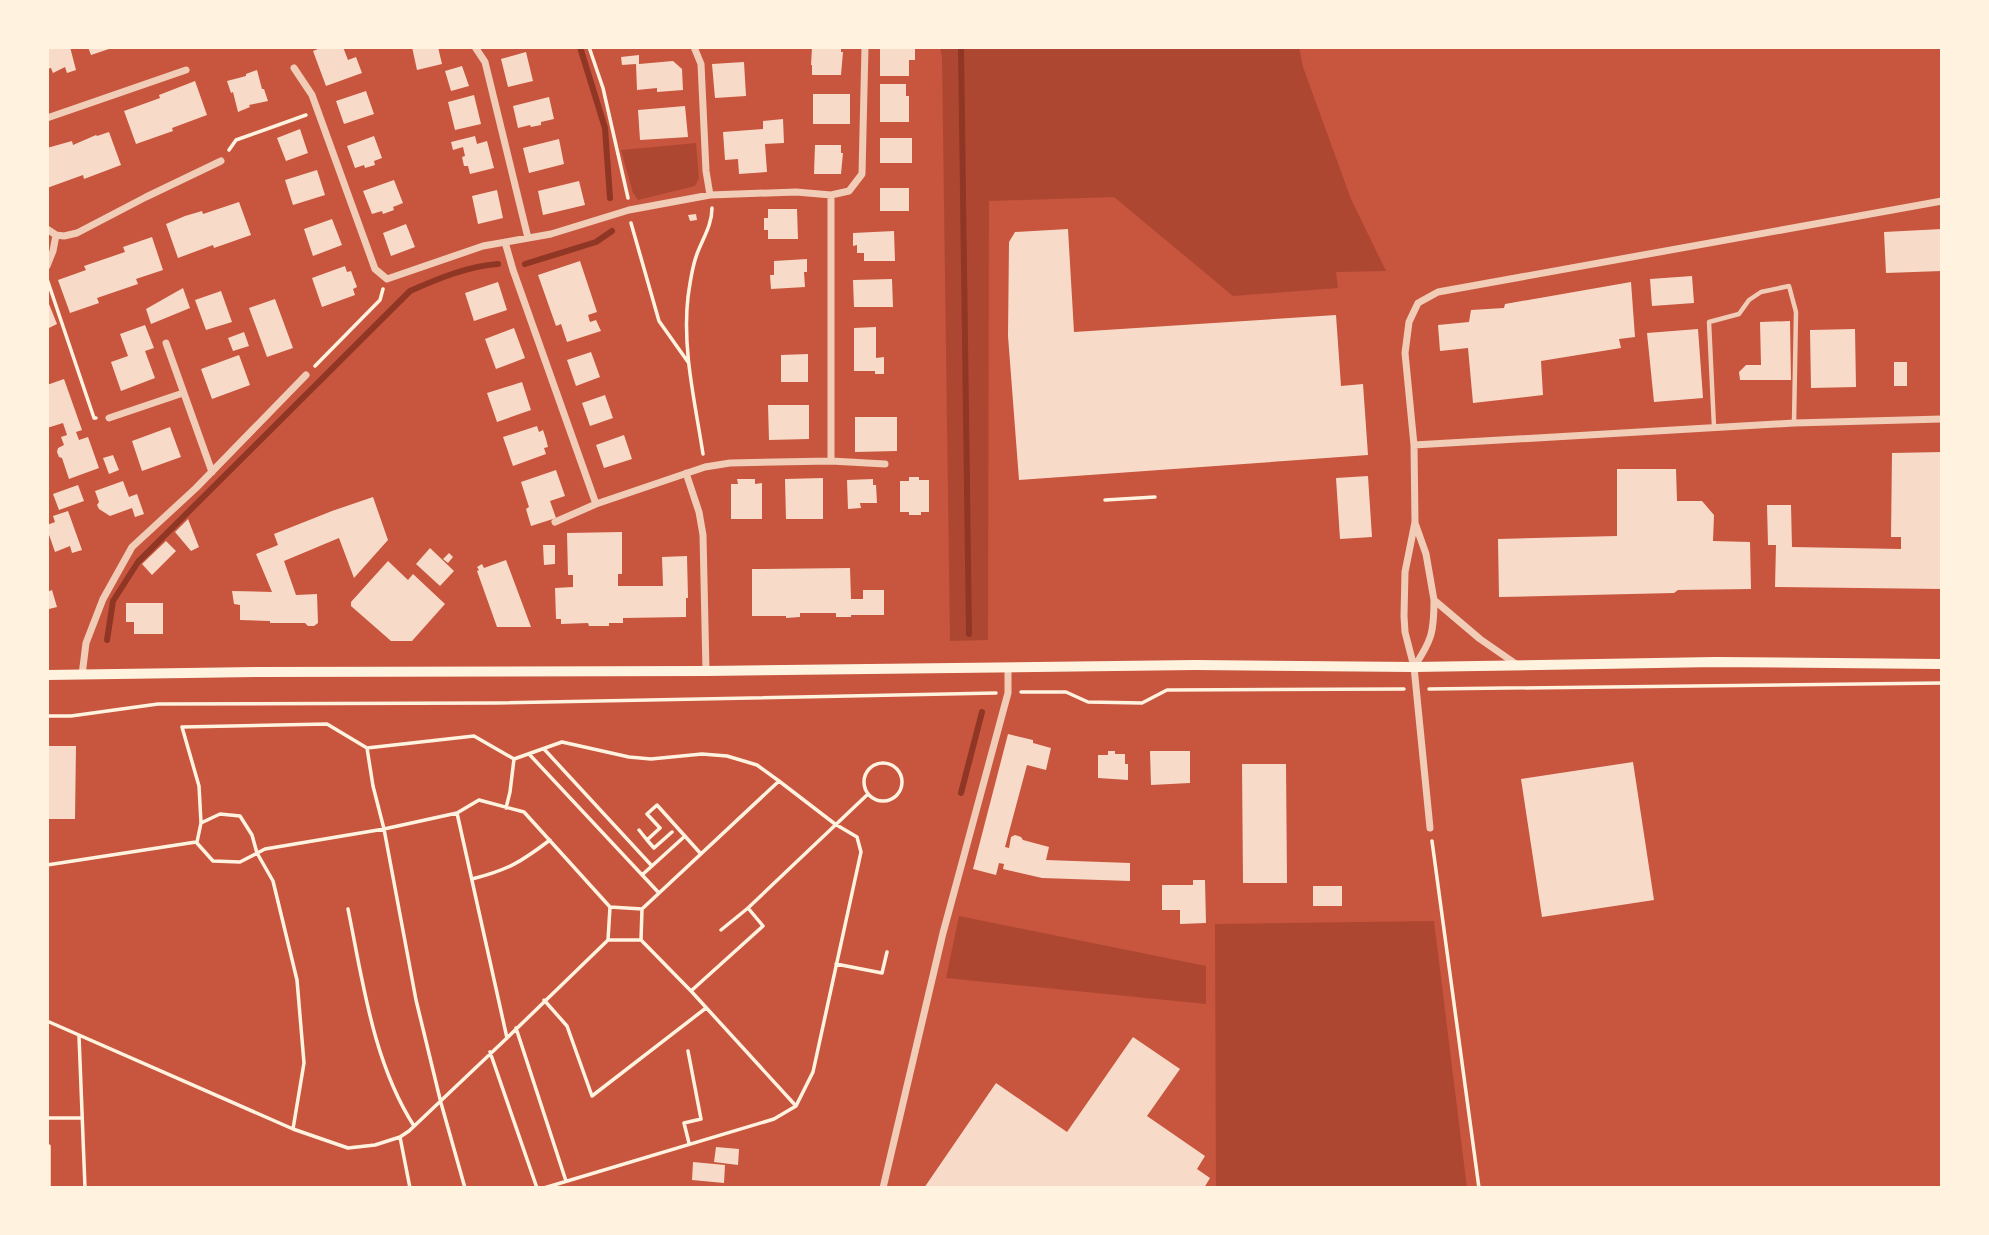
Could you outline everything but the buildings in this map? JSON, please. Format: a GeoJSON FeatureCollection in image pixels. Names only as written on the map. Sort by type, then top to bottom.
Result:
{"type":"FeatureCollection","features":[{"type":"Feature","properties":{"kind":"main road"},"geometry":{"type":"LineString","coordinates":[[47,675],[1195,665],[1414,667],[1715,662],[1942,664]]}},
{"type":"Feature","properties":{"kind":"street"},"geometry":{"type":"LineString","coordinates":[[475,47],[485,62],[528,238]]}},
{"type":"Feature","properties":{"kind":"street"},"geometry":{"type":"LineString","coordinates":[[694,47],[701,64],[706,171],[710,195]]}},
{"type":"Feature","properties":{"kind":"street"},"geometry":{"type":"LineString","coordinates":[[294,68],[312,95],[375,269],[387,279],[482,246],[551,234],[629,210],[710,195],[796,192],[831,195],[849,191],[862,174],[865,47]]}},
{"type":"Feature","properties":{"kind":"street"},"geometry":{"type":"LineString","coordinates":[[47,118],[186,69]]}},
{"type":"Feature","properties":{"kind":"street"},"geometry":{"type":"LineString","coordinates":[[47,229],[56,235],[78,233],[220,161]]}},
{"type":"Feature","properties":{"kind":"street"},"geometry":{"type":"LineString","coordinates":[[831,195],[831,460]]}},
{"type":"Feature","properties":{"kind":"street"},"geometry":{"type":"LineString","coordinates":[[1430,828],[1414,667],[1404,616],[1405,572],[1415,522],[1414,445],[1405,353],[1409,322],[1418,303],[1438,292],[1942,201]]}},
{"type":"Feature","properties":{"kind":"street"},"geometry":{"type":"LineString","coordinates":[[47,265],[56,235]]}},
{"type":"Feature","properties":{"kind":"street"},"geometry":{"type":"LineString","coordinates":[[505,242],[596,503]]}},
{"type":"Feature","properties":{"kind":"street"},"geometry":{"type":"LineString","coordinates":[[166,343],[212,472]]}},
{"type":"Feature","properties":{"kind":"street"},"geometry":{"type":"LineString","coordinates":[[82,675],[86,643],[103,598],[132,548],[212,472],[306,375]]}},
{"type":"Feature","properties":{"kind":"street"},"geometry":{"type":"LineString","coordinates":[[109,418],[183,393]]}},
{"type":"Feature","properties":{"kind":"street"},"geometry":{"type":"LineString","coordinates":[[1414,445],[1794,423],[1942,419]]}},
{"type":"Feature","properties":{"kind":"street"},"geometry":{"type":"LineString","coordinates":[[555,522],[596,503],[705,467],[730,463],[831,460],[885,464]]}},
{"type":"Feature","properties":{"kind":"street"},"geometry":{"type":"LineString","coordinates":[[686,473],[699,512],[703,535],[706,671]]}},
{"type":"Feature","properties":{"kind":"street"},"geometry":{"type":"LineString","coordinates":[[1414,667],[1430,642],[1434,600],[1426,554],[1415,522]]}},
{"type":"Feature","properties":{"kind":"street"},"geometry":{"type":"LineString","coordinates":[[1434,600],[1459,623],[1519,665]]}},
{"type":"Feature","properties":{"kind":"street"},"geometry":{"type":"LineString","coordinates":[[883,1188],[943,933],[1008,693],[1008,668]]}},
{"type":"Feature","properties":{"kind":"lane"},"geometry":{"type":"LineString","coordinates":[[1714,428],[1709,322],[1739,314],[1749,300],[1761,292],[1789,286],[1796,312],[1794,423]]}},
{"type":"Feature","properties":{"kind":"path"},"geometry":{"type":"LineString","coordinates":[[589,47],[603,88],[628,195],[631,225],[659,321],[688,362]]}},
{"type":"Feature","properties":{"kind":"path"},"geometry":{"type":"LineString","coordinates":[[220,161],[236,141],[318,112]]}},
{"type":"Feature","properties":{"kind":"path"},"geometry":{"type":"LineString","coordinates":[[705,467],[688,362],[687,319],[688,296],[697,254],[710,224],[710,195]]}},
{"type":"Feature","properties":{"kind":"path"},"geometry":{"type":"LineString","coordinates":[[47,279],[94,418],[109,418]]}},
{"type":"Feature","properties":{"kind":"path"},"geometry":{"type":"LineString","coordinates":[[306,375],[380,300],[387,279]]}},
{"type":"Feature","properties":{"kind":"path"},"geometry":{"type":"LineString","coordinates":[[1105,500],[1155,497]]}},
{"type":"Feature","properties":{"kind":"path"},"geometry":{"type":"LineString","coordinates":[[47,716],[71,716],[158,704],[510,703],[1066,692],[1088,702],[1142,703],[1167,690],[1942,683]]}},
{"type":"Feature","properties":{"kind":"path"},"geometry":{"type":"LineString","coordinates":[[196,842],[201,823],[199,786],[182,727],[327,724],[367,748],[474,736],[514,759],[562,742],[651,759],[702,754],[727,755],[757,765],[835,824],[857,837],[861,852],[813,1072],[796,1106],[774,1119],[544,1188]]}},
{"type":"Feature","properties":{"kind":"path"},"geometry":{"type":"LineString","coordinates":[[367,748],[416,1000],[465,1188]]}},
{"type":"Feature","properties":{"kind":"path"},"geometry":{"type":"LineString","coordinates":[[543,748],[652,866]]}},
{"type":"Feature","properties":{"kind":"path"},"geometry":{"type":"LineString","coordinates":[[528,754],[659,893]]}},
{"type":"Feature","properties":{"kind":"path"},"geometry":{"type":"LineString","coordinates":[[506,807],[514,759]]}},
{"type":"Feature","properties":{"kind":"path"},"geometry":{"type":"LineString","coordinates":[[878,763],[890,764],[900,772],[903,784],[897,796],[891,800],[879,801],[868,794],[864,782],[872,766],[878,763]]}},
{"type":"Feature","properties":{"kind":"path"},"geometry":{"type":"LineString","coordinates":[[641,940],[642,909],[779,780]]}},
{"type":"Feature","properties":{"kind":"path"},"geometry":{"type":"LineString","coordinates":[[721,930],[748,908],[868,794]]}},
{"type":"Feature","properties":{"kind":"path"},"geometry":{"type":"LineString","coordinates":[[196,842],[213,861],[240,862],[265,849],[384,829],[457,813],[479,800],[524,812],[610,907],[642,909]]}},
{"type":"Feature","properties":{"kind":"path"},"geometry":{"type":"LineString","coordinates":[[647,840],[660,828],[648,814],[657,805],[701,854]]}},
{"type":"Feature","properties":{"kind":"path"},"geometry":{"type":"LineString","coordinates":[[457,813],[507,1038]]}},
{"type":"Feature","properties":{"kind":"path"},"geometry":{"type":"LineString","coordinates":[[201,823],[220,814],[240,816],[273,881],[297,980],[304,1063],[293,1129]]}},
{"type":"Feature","properties":{"kind":"path"},"geometry":{"type":"LineString","coordinates":[[1430,828],[1479,1188]]}},
{"type":"Feature","properties":{"kind":"path"},"geometry":{"type":"LineString","coordinates":[[639,830],[654,848],[672,832]]}},
{"type":"Feature","properties":{"kind":"path"},"geometry":{"type":"LineString","coordinates":[[642,875],[685,836]]}},
{"type":"Feature","properties":{"kind":"path"},"geometry":{"type":"LineString","coordinates":[[472,879],[520,863],[550,840]]}},
{"type":"Feature","properties":{"kind":"path"},"geometry":{"type":"LineString","coordinates":[[663,840],[671,849]]}},
{"type":"Feature","properties":{"kind":"path"},"geometry":{"type":"LineString","coordinates":[[47,865],[196,842]]}},
{"type":"Feature","properties":{"kind":"path"},"geometry":{"type":"LineString","coordinates":[[608,940],[610,907]]}},
{"type":"Feature","properties":{"kind":"path"},"geometry":{"type":"LineString","coordinates":[[691,991],[762,926],[748,908]]}},
{"type":"Feature","properties":{"kind":"path"},"geometry":{"type":"LineString","coordinates":[[348,909],[379,1051],[400,1105],[414,1126]]}},
{"type":"Feature","properties":{"kind":"path"},"geometry":{"type":"LineString","coordinates":[[47,1021],[293,1129],[348,1148],[375,1145],[400,1137],[414,1126],[608,940],[641,940],[796,1106]]}},
{"type":"Feature","properties":{"kind":"path"},"geometry":{"type":"LineString","coordinates":[[836,964],[882,973],[887,952]]}},
{"type":"Feature","properties":{"kind":"path"},"geometry":{"type":"LineString","coordinates":[[544,1000],[567,1026],[592,1096],[706,1009]]}},
{"type":"Feature","properties":{"kind":"path"},"geometry":{"type":"LineString","coordinates":[[516,1028],[566,1181]]}},
{"type":"Feature","properties":{"kind":"path"},"geometry":{"type":"LineString","coordinates":[[79,1036],[85,1188]]}},
{"type":"Feature","properties":{"kind":"path"},"geometry":{"type":"LineString","coordinates":[[688,1051],[701,1119],[684,1123],[689,1143]]}},
{"type":"Feature","properties":{"kind":"path"},"geometry":{"type":"LineString","coordinates":[[490,1052],[537,1188]]}},
{"type":"Feature","properties":{"kind":"path"},"geometry":{"type":"LineString","coordinates":[[47,1118],[82,1118]]}},
{"type":"Feature","properties":{"kind":"path"},"geometry":{"type":"LineString","coordinates":[[400,1137],[410,1188]]}},
{"type":"Feature","properties":{"kind":"path"},"geometry":{"type":"LineString","coordinates":[[49,1188],[50,1146]]}},
{"type":"Feature","properties":{"kind":"shaded area"},"geometry":{"type":"Polygon","coordinates":[[[940,47],[1299,47],[1303,67],[1351,199],[1386,271],[1336,272],[1338,288],[1233,296],[1114,197],[989,201],[988,640],[950,641],[940,47]]]}},
{"type":"Feature","properties":{"kind":"shaded area"},"geometry":{"type":"Polygon","coordinates":[[[696,143],[699,178],[695,186],[638,200],[633,193],[621,150],[696,143]]]}},
{"type":"Feature","properties":{"kind":"shaded area"},"geometry":{"type":"Polygon","coordinates":[[[959,916],[1206,966],[1206,1004],[946,978],[959,916]]]}},
{"type":"Feature","properties":{"kind":"shaded area"},"geometry":{"type":"Polygon","coordinates":[[[1434,921],[1467,1188],[1216,1188],[1215,924],[1434,921]]]}},
{"type":"Feature","properties":{"kind":"waterway"},"geometry":{"type":"LineString","coordinates":[[580,47],[605,128],[610,198]]}},
{"type":"Feature","properties":{"kind":"waterway"},"geometry":{"type":"LineString","coordinates":[[961,47],[969,634]]}},
{"type":"Feature","properties":{"kind":"waterway"},"geometry":{"type":"LineString","coordinates":[[525,264],[596,242],[612,231]]}},
{"type":"Feature","properties":{"kind":"waterway"},"geometry":{"type":"LineString","coordinates":[[107,640],[113,601],[138,562],[410,291],[464,270],[498,264]]}},
{"type":"Feature","properties":{"kind":"waterway"},"geometry":{"type":"LineString","coordinates":[[961,793],[982,712]]}}]}
